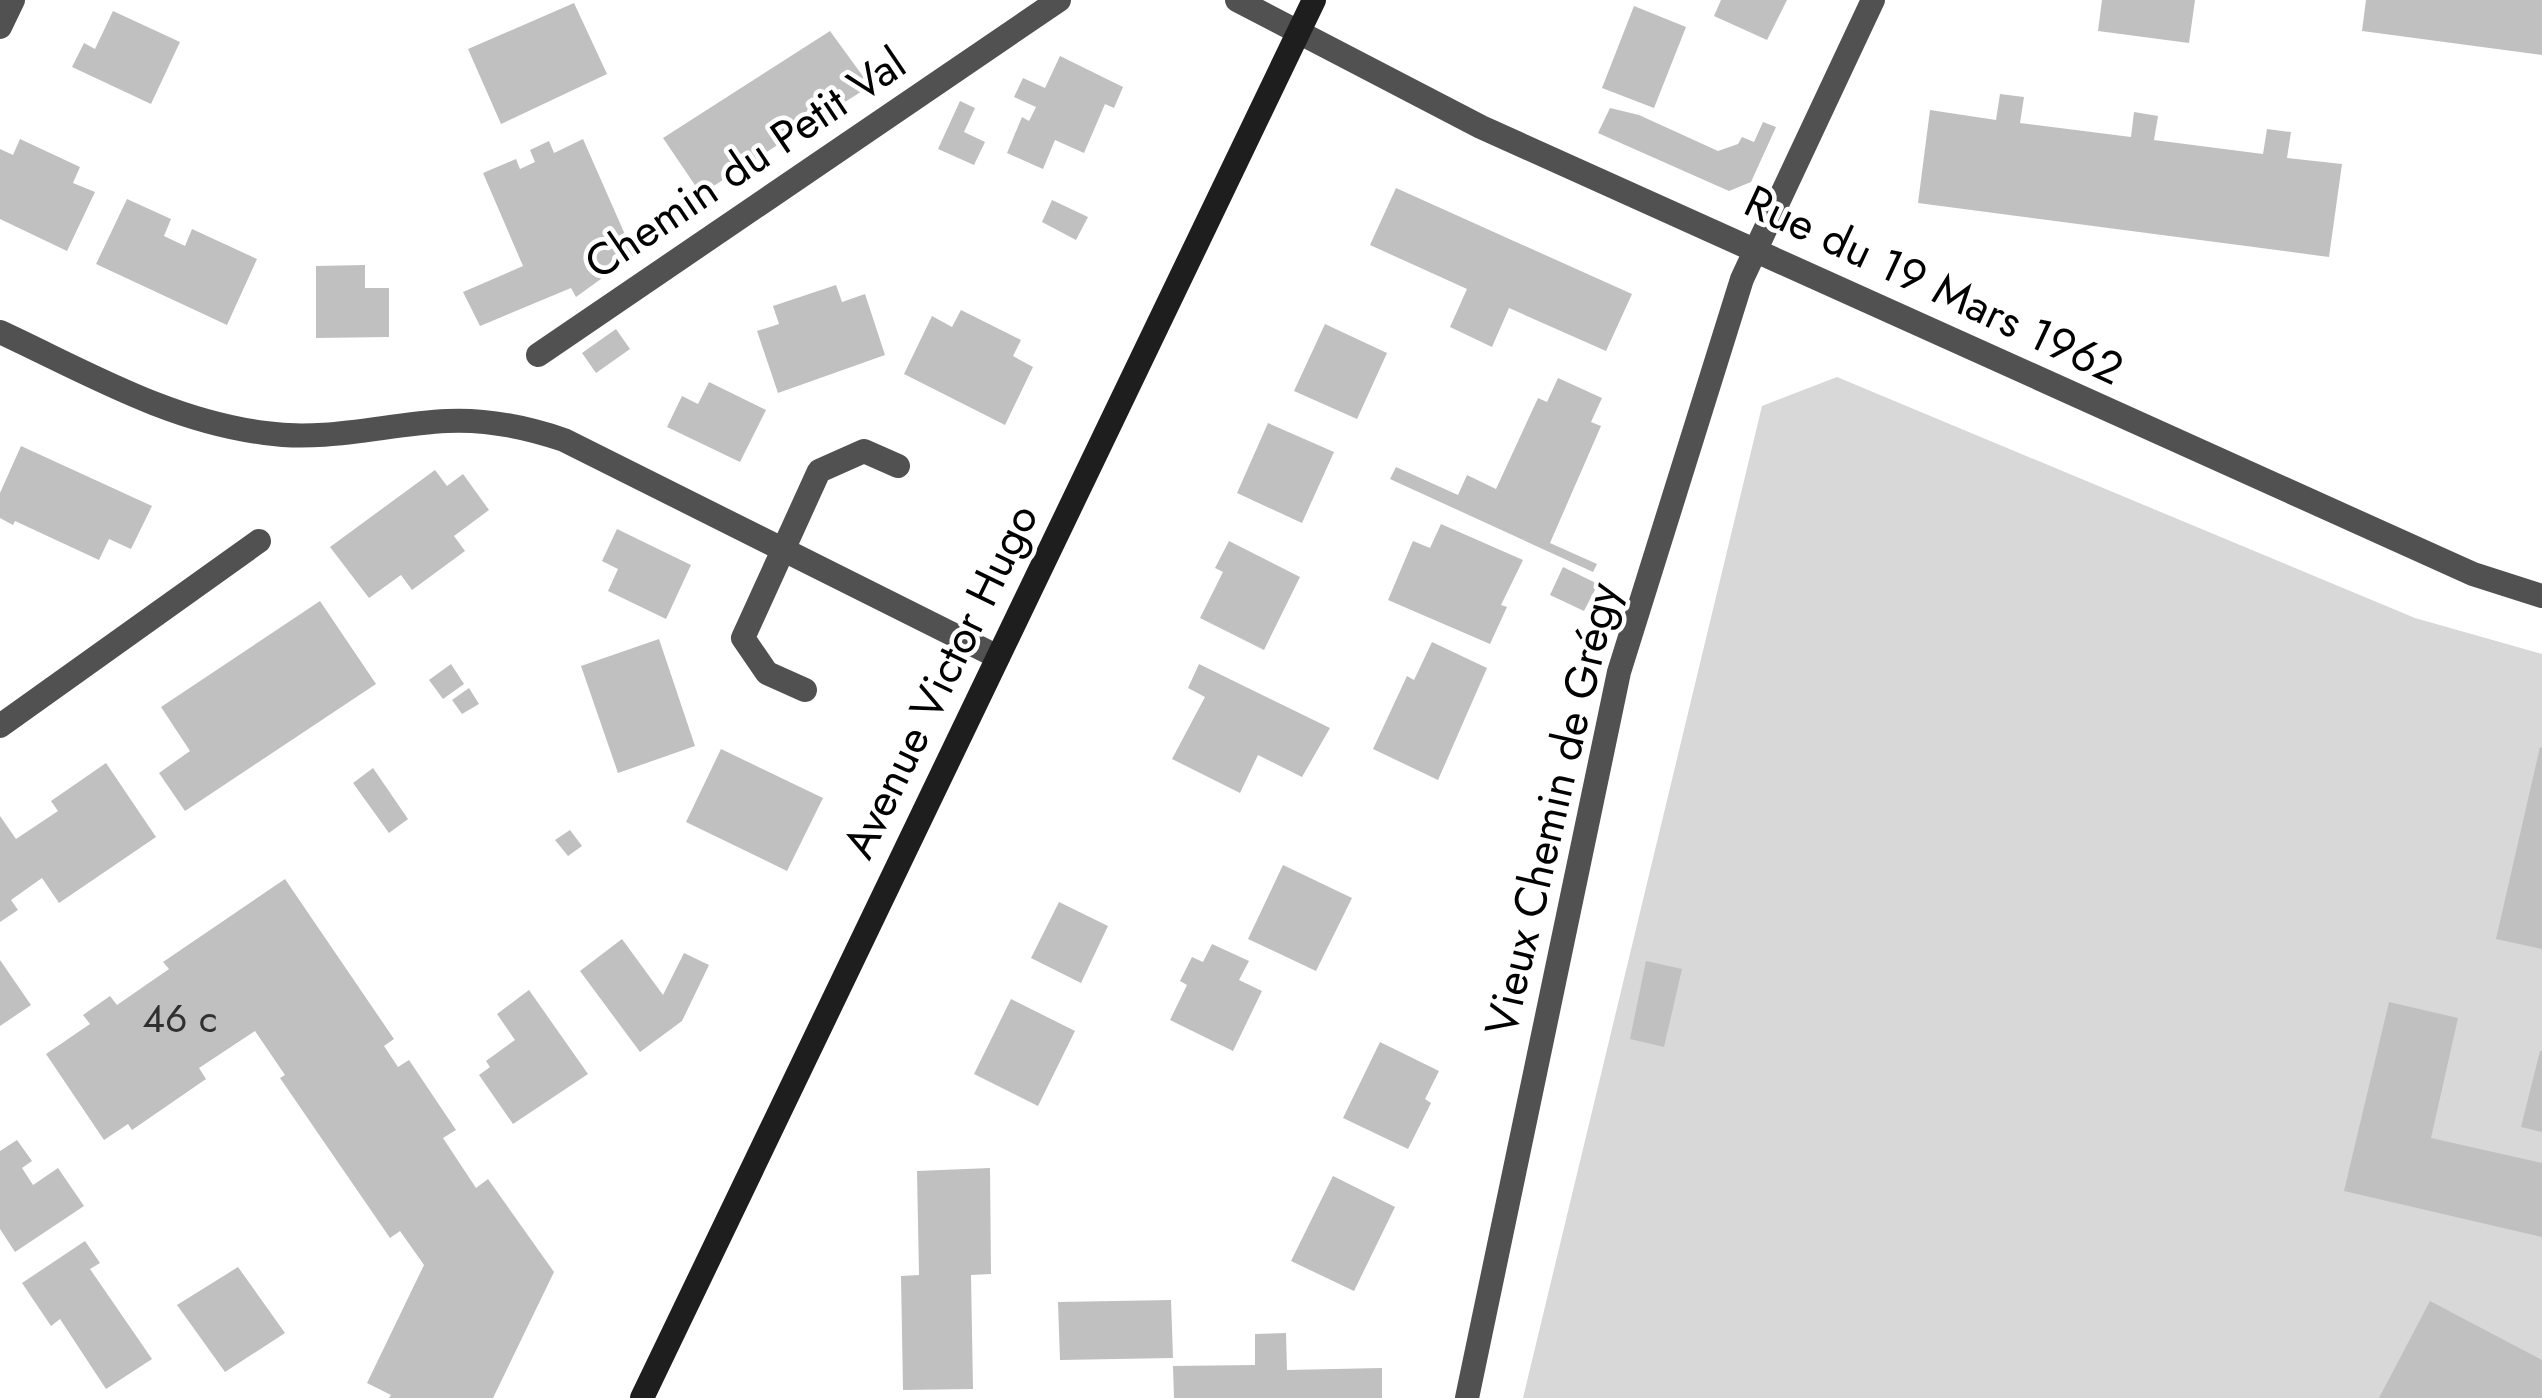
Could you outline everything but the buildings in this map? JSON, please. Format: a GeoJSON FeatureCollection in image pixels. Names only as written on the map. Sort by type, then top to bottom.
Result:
{"type":"FeatureCollection","features":[{"type":"Feature","properties":{"kind":"main road","name":"Avenue Victor Hugo"},"geometry":{"type":"LineString","coordinates":[[642,1398],[1313,0]]}},
{"type":"Feature","properties":{"kind":"street"},"geometry":{"type":"LineString","coordinates":[[0,27],[13,0]]}},
{"type":"Feature","properties":{"kind":"street","name":"Chemin du Petit Val"},"geometry":{"type":"LineString","coordinates":[[538,356],[1059,0]]}},
{"type":"Feature","properties":{"kind":"street","name":"Rue du 19 Mars 1962"},"geometry":{"type":"LineString","coordinates":[[1237,0],[1481,127],[2473,574],[2542,596]]}},
{"type":"Feature","properties":{"kind":"street","name":"Vieux Chemin de Grégy"},"geometry":{"type":"LineString","coordinates":[[1467,1398],[1619,672],[1754,248],[1873,0]]}},
{"type":"Feature","properties":{"kind":"street"},"geometry":{"type":"LineString","coordinates":[[0,332],[181,417],[267,434],[343,435],[448,421],[520,425],[564,440],[998,657]]}},
{"type":"Feature","properties":{"kind":"street"},"geometry":{"type":"LineString","coordinates":[[805,690],[766,673],[743,638],[819,471],[864,451],[898,466]]}},
{"type":"Feature","properties":{"kind":"street"},"geometry":{"type":"LineString","coordinates":[[0,726],[259,542]]}},
{"type":"Feature","properties":{"kind":"shaded area"},"geometry":{"type":"Polygon","coordinates":[[[1837,377],[2415,618],[2542,654],[2542,1398],[1523,1398],[1762,406],[1837,377]]]}}]}
